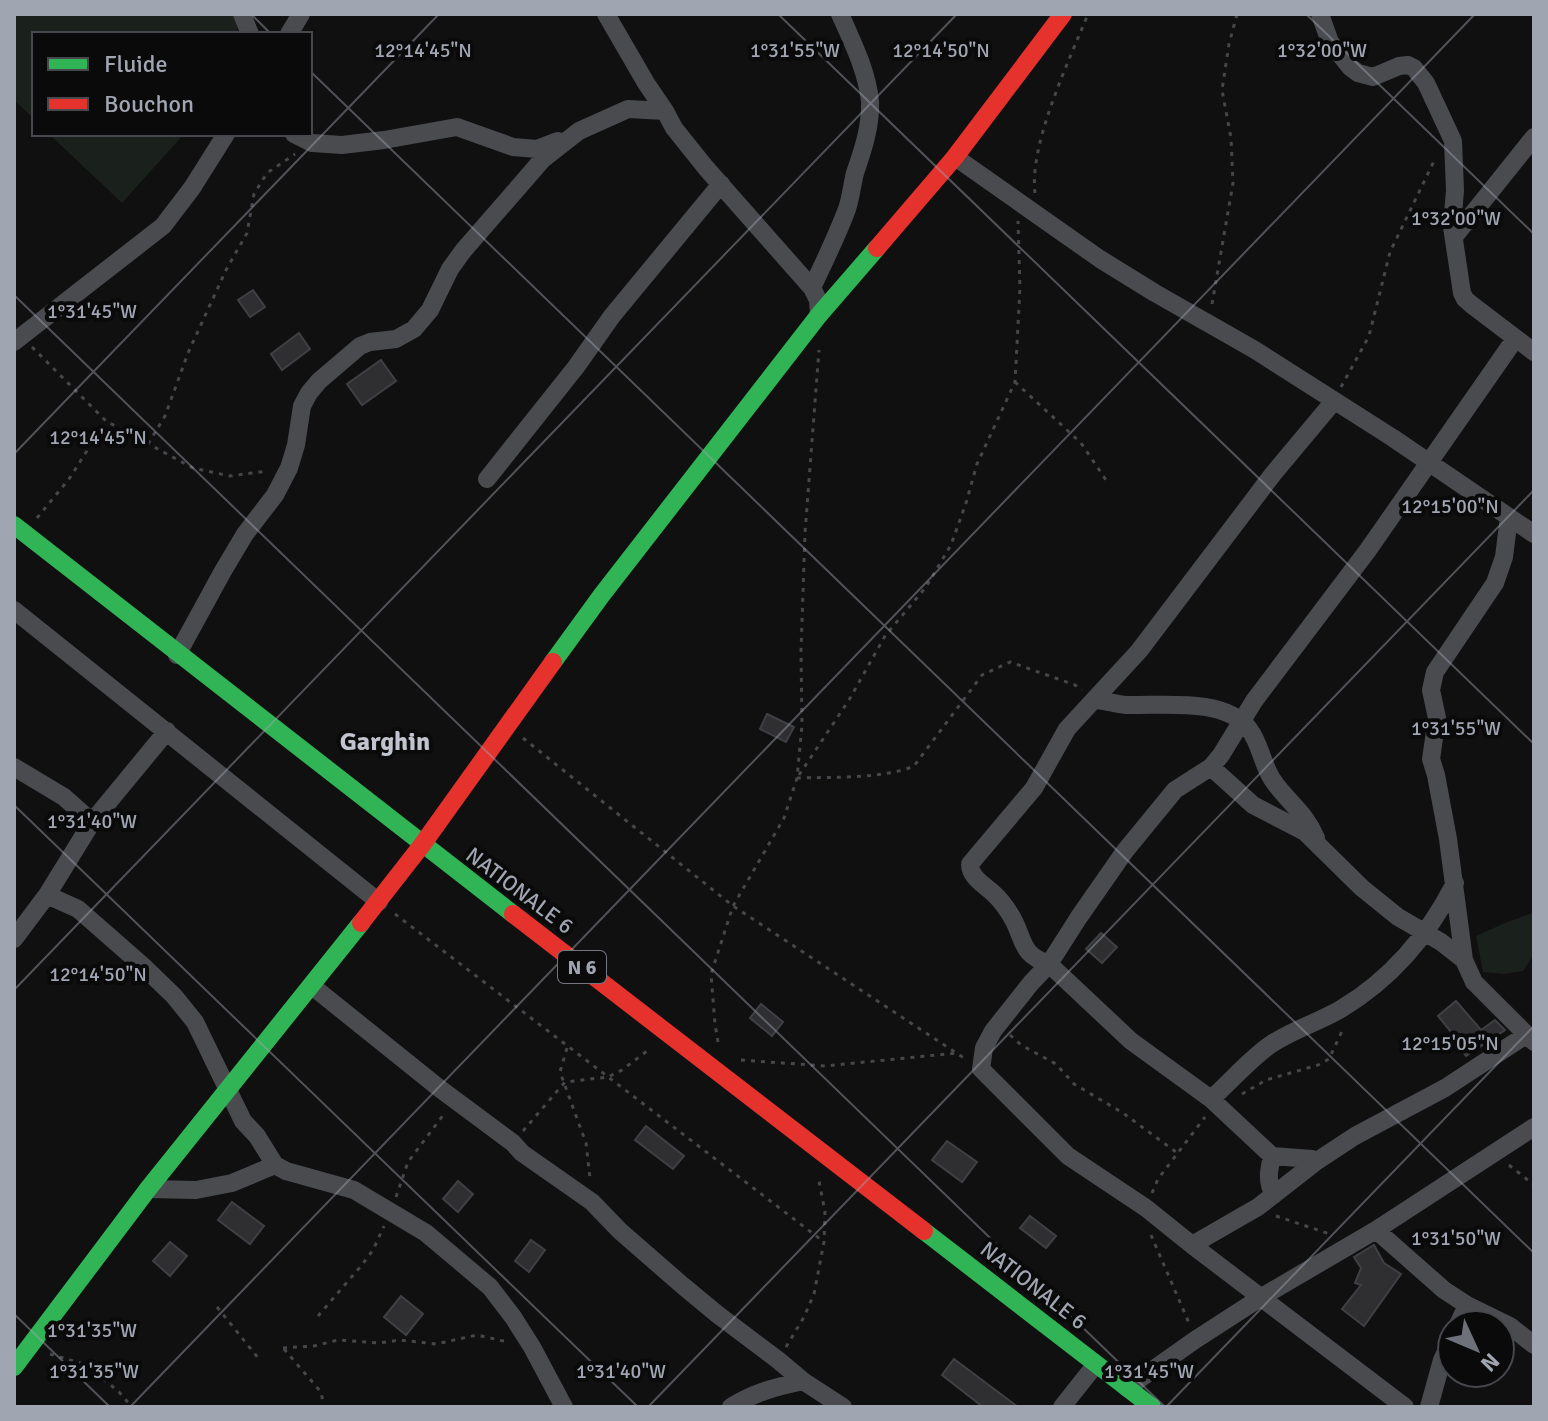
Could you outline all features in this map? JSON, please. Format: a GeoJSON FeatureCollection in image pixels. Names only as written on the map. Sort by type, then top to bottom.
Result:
{"type":"FeatureCollection","features":[{"type":"Feature","properties":{"kind":"street"},"geometry":{"type":"LineString","coordinates":[[290,32],[301,14]]}},
{"type":"Feature","properties":{"kind":"street"},"geometry":{"type":"LineString","coordinates":[[606,14],[674,128],[812,288],[818,300],[819,315]]}},
{"type":"Feature","properties":{"kind":"street"},"geometry":{"type":"LineString","coordinates":[[812,288],[846,212],[868,127],[870,101],[862,66],[840,14]]}},
{"type":"Feature","properties":{"kind":"street"},"geometry":{"type":"LineString","coordinates":[[14,1367],[148,1189],[379,902],[601,596],[819,315],[955,157],[1063,14]]}},
{"type":"Feature","properties":{"kind":"street"},"geometry":{"type":"LineString","coordinates":[[1320,14],[1330,42],[1358,73],[1373,77],[1408,65],[1426,83],[1453,141],[1455,190],[1452,227],[1465,299],[1534,352]]}},
{"type":"Feature","properties":{"kind":"street"},"geometry":{"type":"LineString","coordinates":[[298,136],[312,143],[342,145],[457,127],[504,145],[537,149],[628,109],[665,111]]}},
{"type":"Feature","properties":{"kind":"street"},"geometry":{"type":"LineString","coordinates":[[177,655],[245,534],[275,495],[289,468],[302,406],[309,393],[360,346],[396,339],[414,329],[430,310],[450,269],[463,251],[542,160],[579,131]]}},
{"type":"Feature","properties":{"kind":"street"},"geometry":{"type":"LineString","coordinates":[[18,339],[163,226],[192,188],[225,136]]}},
{"type":"Feature","properties":{"kind":"street"},"geometry":{"type":"LineString","coordinates":[[1454,237],[1534,137]]}},
{"type":"Feature","properties":{"kind":"street"},"geometry":{"type":"LineString","coordinates":[[955,157],[1155,293],[1255,350],[1534,534]]}},
{"type":"Feature","properties":{"kind":"street"},"geometry":{"type":"LineString","coordinates":[[487,479],[576,367],[612,316],[721,184]]}},
{"type":"Feature","properties":{"kind":"street"},"geometry":{"type":"LineString","coordinates":[[1405,1407],[1146,1208],[1068,1156],[981,1069],[984,1048],[993,1031],[1049,964],[1125,851],[1175,790],[1211,767],[1293,648],[1430,463],[1515,339]]}},
{"type":"Feature","properties":{"kind":"street"},"geometry":{"type":"LineString","coordinates":[[1317,1161],[1272,1156],[1211,1099],[1131,1041],[1049,964],[1037,960],[1025,949],[1008,910],[969,869],[1034,788],[1067,729],[1139,651],[1273,474],[1334,401]]}},
{"type":"Feature","properties":{"kind":"street"},"geometry":{"type":"LineString","coordinates":[[1192,1245],[1258,1207],[1355,1136],[1530,1039],[1474,982],[1464,960],[1455,883],[1431,759],[1437,718],[1431,690],[1435,672],[1495,583],[1504,557],[1509,517]]}},
{"type":"Feature","properties":{"kind":"street","name":"NATIONALE 6"},"geometry":{"type":"LineString","coordinates":[[20,530],[422,845],[1152,1407]]}},
{"type":"Feature","properties":{"kind":"street"},"geometry":{"type":"LineString","coordinates":[[14,610],[379,902]]}},
{"type":"Feature","properties":{"kind":"street"},"geometry":{"type":"LineString","coordinates":[[1096,700],[1124,705],[1195,706],[1222,712],[1241,721],[1256,740],[1270,774],[1284,795],[1306,818],[1318,844]]}},
{"type":"Feature","properties":{"kind":"street"},"geometry":{"type":"LineString","coordinates":[[16,932],[47,895],[92,822],[167,731]]}},
{"type":"Feature","properties":{"kind":"street"},"geometry":{"type":"LineString","coordinates":[[14,767],[64,797],[92,822]]}},
{"type":"Feature","properties":{"kind":"street"},"geometry":{"type":"LineString","coordinates":[[1211,767],[1253,805],[1305,832],[1362,888],[1398,917],[1441,942],[1464,960]]}},
{"type":"Feature","properties":{"kind":"street"},"geometry":{"type":"LineString","coordinates":[[1211,1099],[1270,1045],[1341,1009],[1394,969],[1424,933],[1455,883]]}},
{"type":"Feature","properties":{"kind":"street"},"geometry":{"type":"LineString","coordinates":[[47,895],[78,909],[174,996],[195,1022],[243,1121],[257,1136],[275,1165],[286,1171],[354,1190],[426,1233],[490,1287],[532,1347],[564,1407]]}},
{"type":"Feature","properties":{"kind":"street"},"geometry":{"type":"LineString","coordinates":[[312,986],[522,1153],[592,1202],[682,1285],[803,1381],[843,1407]]}},
{"type":"Feature","properties":{"kind":"street"},"geometry":{"type":"LineString","coordinates":[[1127,1388],[1260,1298],[1376,1230],[1534,1127]]}},
{"type":"Feature","properties":{"kind":"street"},"geometry":{"type":"LineString","coordinates":[[1272,1156],[1268,1176],[1274,1195]]}},
{"type":"Feature","properties":{"kind":"street"},"geometry":{"type":"LineString","coordinates":[[148,1189],[196,1190],[232,1183],[275,1165]]}},
{"type":"Feature","properties":{"kind":"street"},"geometry":{"type":"LineString","coordinates":[[1376,1230],[1444,1290],[1510,1326],[1534,1345]]}},
{"type":"Feature","properties":{"kind":"street"},"geometry":{"type":"LineString","coordinates":[[1465,1309],[1467,1305]]}},
{"type":"Feature","properties":{"kind":"street"},"geometry":{"type":"LineString","coordinates":[[1062,1407],[1096,1364]]}},
{"type":"Feature","properties":{"kind":"street"},"geometry":{"type":"LineString","coordinates":[[731,1407],[773,1387],[803,1381]]}},
{"type":"Feature","properties":{"kind":"street"},"geometry":{"type":"LineString","coordinates":[[1429,1407],[1436,1382]]}},
{"type":"Feature","properties":{"kind":"path"},"geometry":{"type":"LineString","coordinates":[[1038,216],[1034,186],[1038,148],[1088,14]]}},
{"type":"Feature","properties":{"kind":"path"},"geometry":{"type":"LineString","coordinates":[[1209,324],[1233,183],[1231,138],[1222,90],[1237,14]]}},
{"type":"Feature","properties":{"kind":"path"},"geometry":{"type":"LineString","coordinates":[[148,444],[165,416],[188,353],[226,270],[247,233],[254,194],[267,173],[312,143]]}},
{"type":"Feature","properties":{"kind":"path"},"geometry":{"type":"LineString","coordinates":[[1334,401],[1369,336],[1390,252],[1437,155]]}},
{"type":"Feature","properties":{"kind":"path"},"geometry":{"type":"LineString","coordinates":[[797,778],[849,700],[885,636],[926,587],[951,545],[977,464],[1015,382],[1020,288],[1017,201]]}},
{"type":"Feature","properties":{"kind":"path"},"geometry":{"type":"LineString","coordinates":[[18,339],[106,421],[193,468],[230,476],[289,468]]}},
{"type":"Feature","properties":{"kind":"path"},"geometry":{"type":"LineString","coordinates":[[720,1049],[711,974],[733,906],[784,818],[797,778],[802,725],[805,533],[819,345]]}},
{"type":"Feature","properties":{"kind":"path"},"geometry":{"type":"LineString","coordinates":[[1015,382],[1081,443],[1106,480]]}},
{"type":"Feature","properties":{"kind":"path"},"geometry":{"type":"LineString","coordinates":[[20,530],[69,479],[106,421]]}},
{"type":"Feature","properties":{"kind":"path"},"geometry":{"type":"LineString","coordinates":[[797,778],[849,777],[905,770],[914,766],[982,675],[1010,662],[1075,685],[1096,700]]}},
{"type":"Feature","properties":{"kind":"path"},"geometry":{"type":"LineString","coordinates":[[507,726],[733,906],[981,1069]]}},
{"type":"Feature","properties":{"kind":"path"},"geometry":{"type":"LineString","coordinates":[[379,902],[824,1242]]}},
{"type":"Feature","properties":{"kind":"path"},"geometry":{"type":"LineString","coordinates":[[1000,1023],[1021,1045],[1056,1064],[1074,1084],[1123,1113],[1177,1153]]}},
{"type":"Feature","properties":{"kind":"path"},"geometry":{"type":"LineString","coordinates":[[513,1143],[565,1082],[608,1077],[622,1070],[669,1033]]}},
{"type":"Feature","properties":{"kind":"path"},"geometry":{"type":"LineString","coordinates":[[568,1047],[560,1072],[586,1143],[592,1202]]}},
{"type":"Feature","properties":{"kind":"path"},"geometry":{"type":"LineString","coordinates":[[725,1077],[722,1062],[763,1060],[825,1066],[957,1053]]}},
{"type":"Feature","properties":{"kind":"path"},"geometry":{"type":"LineString","coordinates":[[1494,1153],[1534,1185]]}},
{"type":"Feature","properties":{"kind":"path"},"geometry":{"type":"LineString","coordinates":[[778,1360],[814,1294],[824,1242],[825,1212],[818,1172]]}},
{"type":"Feature","properties":{"kind":"path"},"geometry":{"type":"LineString","coordinates":[[1258,1207],[1270,1214],[1354,1242]]}},
{"type":"Feature","properties":{"kind":"path"},"geometry":{"type":"LineString","coordinates":[[1159,1250],[1195,1340]]}},
{"type":"Feature","properties":{"kind":"path"},"geometry":{"type":"LineString","coordinates":[[217,1307],[259,1359]]}},
{"type":"Feature","properties":{"kind":"path"},"geometry":{"type":"LineString","coordinates":[[324,1407],[321,1392],[283,1348],[314,1346],[338,1340],[379,1343],[400,1340],[436,1344],[477,1335],[532,1347]]}},
{"type":"Feature","properties":{"kind":"path"},"geometry":{"type":"LineString","coordinates":[[26,1349],[87,1365],[132,1407]]}},
{"type":"Feature","properties":{"kind":"shaded area"},"geometry":{"type":"Polygon","coordinates":[[[14,14],[236,14],[238,32],[32,32],[32,117],[14,100],[14,14]]]}},
{"type":"Feature","properties":{"kind":"shaded area"},"geometry":{"type":"Polygon","coordinates":[[[51,136],[182,136],[122,203],[51,136]]]}},
{"type":"Feature","properties":{"kind":"shaded area"},"geometry":{"type":"Polygon","coordinates":[[[1532,913],[1534,954],[1523,971],[1504,974],[1483,972],[1476,936],[1532,913]]]}},
{"type":"Feature","properties":{"kind":"building"},"geometry":{"type":"Polygon","coordinates":[[[253,290],[265,307],[250,317],[238,300],[253,290]]]}},
{"type":"Feature","properties":{"kind":"building"},"geometry":{"type":"Polygon","coordinates":[[[299,333],[310,349],[282,370],[271,354],[299,333]]]}},
{"type":"Feature","properties":{"kind":"building"},"geometry":{"type":"Polygon","coordinates":[[[381,360],[396,381],[362,405],[347,384],[381,360]]]}},
{"type":"Feature","properties":{"kind":"building"},"geometry":{"type":"Polygon","coordinates":[[[767,714],[794,727],[786,742],[760,729],[767,714]]]}},
{"type":"Feature","properties":{"kind":"building"},"geometry":{"type":"Polygon","coordinates":[[[1101,933],[1117,947],[1102,963],[1086,949],[1101,933]]]}},
{"type":"Feature","properties":{"kind":"building"},"geometry":{"type":"Polygon","coordinates":[[[1456,1001],[1481,1030],[1495,1020],[1505,1030],[1466,1056],[1458,1046],[1461,1044],[1438,1016],[1456,1001]]]}},
{"type":"Feature","properties":{"kind":"building"},"geometry":{"type":"Polygon","coordinates":[[[761,1004],[783,1022],[772,1036],[750,1018],[761,1004]]]}},
{"type":"Feature","properties":{"kind":"building"},"geometry":{"type":"Polygon","coordinates":[[[646,1126],[684,1156],[673,1169],[635,1140],[646,1126]]]}},
{"type":"Feature","properties":{"kind":"building"},"geometry":{"type":"Polygon","coordinates":[[[947,1141],[977,1162],[962,1182],[932,1160],[947,1141]]]}},
{"type":"Feature","properties":{"kind":"building"},"geometry":{"type":"Polygon","coordinates":[[[458,1181],[473,1194],[458,1212],[443,1199],[458,1181]]]}},
{"type":"Feature","properties":{"kind":"building"},"geometry":{"type":"Polygon","coordinates":[[[232,1202],[264,1226],[250,1244],[218,1220],[232,1202]]]}},
{"type":"Feature","properties":{"kind":"building"},"geometry":{"type":"Polygon","coordinates":[[[1030,1216],[1056,1236],[1046,1248],[1020,1228],[1030,1216]]]}},
{"type":"Feature","properties":{"kind":"building"},"geometry":{"type":"Polygon","coordinates":[[[531,1240],[545,1250],[529,1272],[515,1261],[531,1240]]]}},
{"type":"Feature","properties":{"kind":"building"},"geometry":{"type":"Polygon","coordinates":[[[170,1242],[187,1256],[170,1276],[153,1261],[170,1242]]]}},
{"type":"Feature","properties":{"kind":"building"},"geometry":{"type":"Polygon","coordinates":[[[1374,1245],[1384,1263],[1401,1274],[1364,1326],[1342,1309],[1361,1285],[1355,1283],[1361,1268],[1354,1257],[1374,1245]]]}},
{"type":"Feature","properties":{"kind":"building"},"geometry":{"type":"Polygon","coordinates":[[[401,1296],[423,1314],[406,1335],[384,1317],[401,1296]]]}},
{"type":"Feature","properties":{"kind":"building"},"geometry":{"type":"Polygon","coordinates":[[[954,1359],[1018,1407],[983,1407],[942,1375],[954,1359]]]}},
{"type":"Feature","properties":{"kind":"traffic: fast"},"geometry":{"type":"LineString","coordinates":[[553,662],[819,315],[877,248]]}},
{"type":"Feature","properties":{"kind":"traffic: fast"},"geometry":{"type":"LineString","coordinates":[[14,525],[513,914]]}},
{"type":"Feature","properties":{"kind":"traffic: fast"},"geometry":{"type":"LineString","coordinates":[[14,1367],[148,1189],[361,923]]}},
{"type":"Feature","properties":{"kind":"traffic: fast"},"geometry":{"type":"LineString","coordinates":[[924,1231],[1152,1407]]}},
{"type":"Feature","properties":{"kind":"traffic: jam"},"geometry":{"type":"LineString","coordinates":[[877,248],[955,157],[1063,14]]}},
{"type":"Feature","properties":{"kind":"traffic: jam"},"geometry":{"type":"LineString","coordinates":[[361,923],[422,845],[553,662]]}},
{"type":"Feature","properties":{"kind":"traffic: jam"},"geometry":{"type":"LineString","coordinates":[[513,914],[924,1231]]}},
{"type":"Feature","properties":{"kind":"district","name":"Garghin"},"geometry":{"type":"Point","coordinates":[385,741]}}]}
